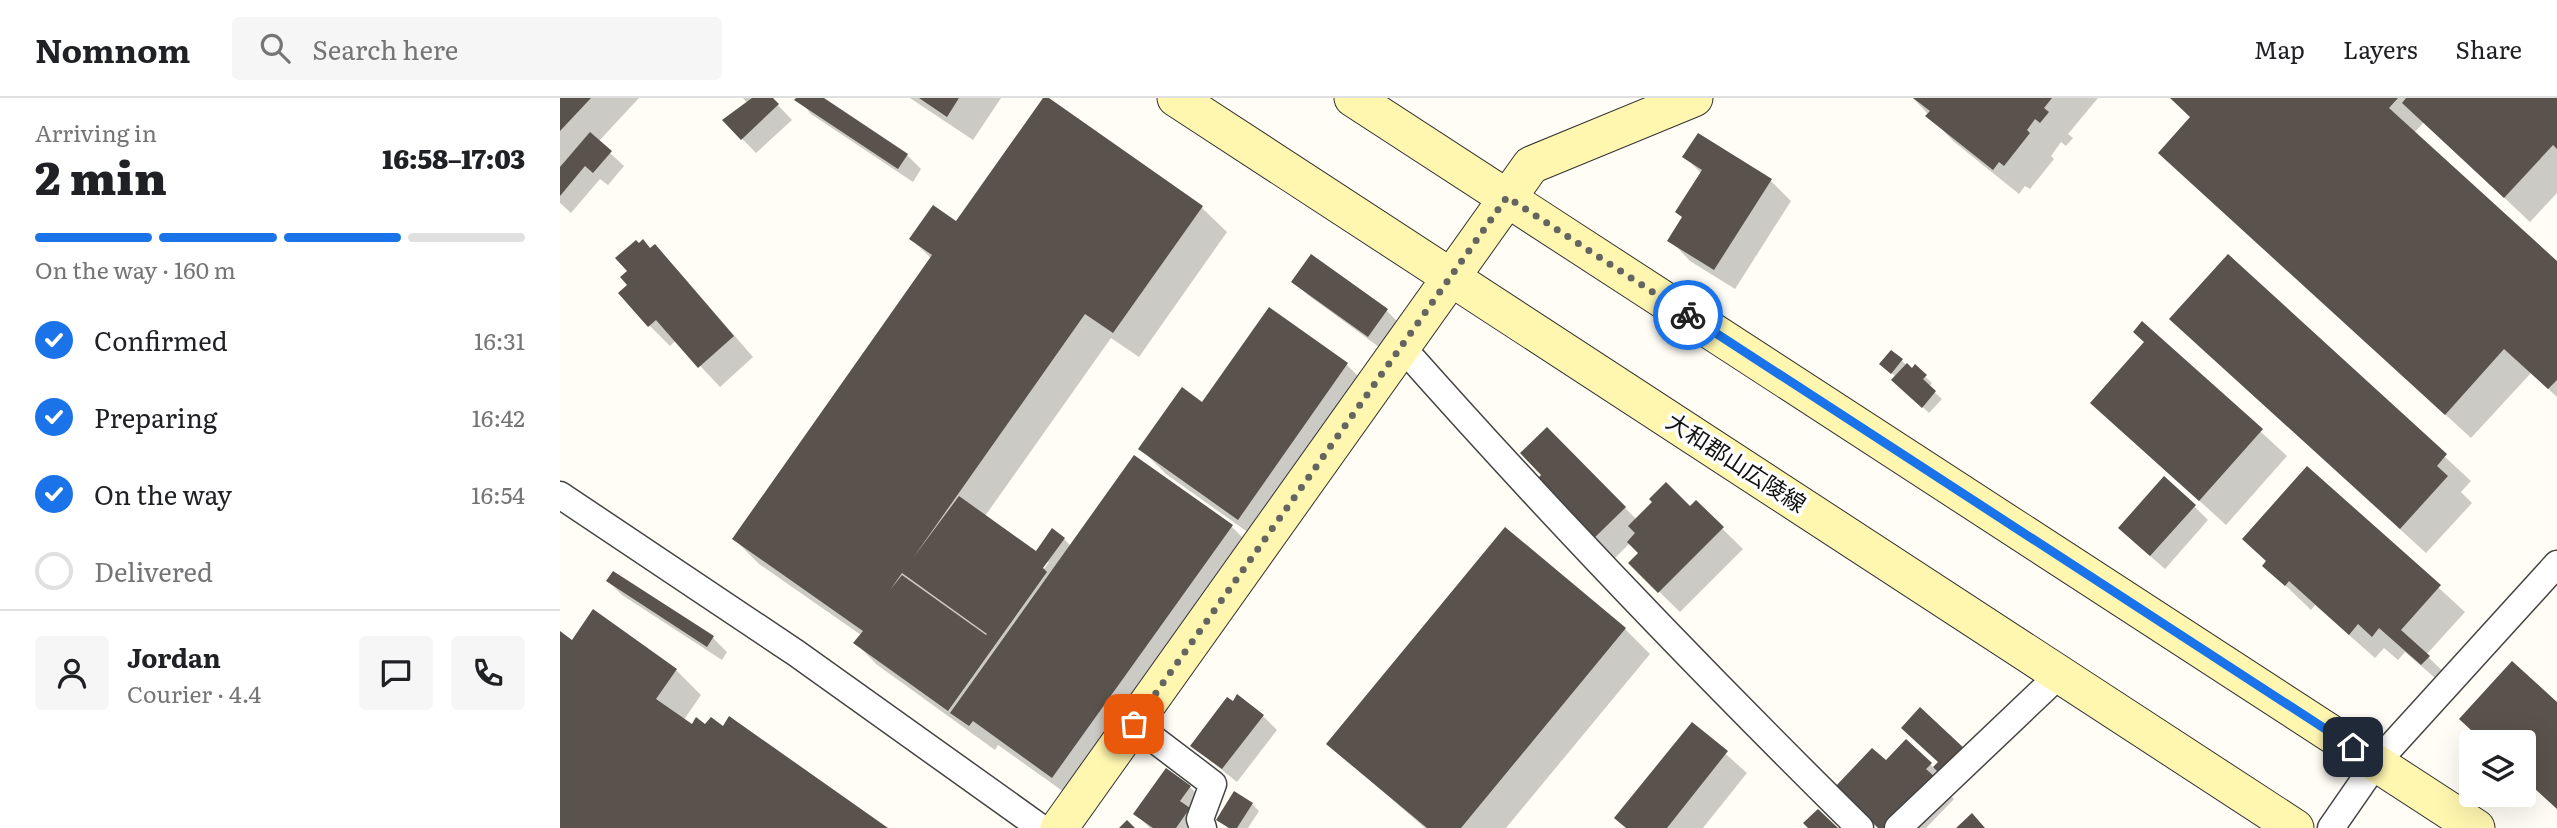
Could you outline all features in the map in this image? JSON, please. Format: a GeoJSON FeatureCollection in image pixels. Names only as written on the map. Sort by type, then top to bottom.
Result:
{"type":"FeatureCollection","features":[{"type":"Feature","properties":{"kind":"main road","name":"大和郡山広陵線"},"geometry":{"type":"LineString","coordinates":[[1176,98],[2293,827]]}},
{"type":"Feature","properties":{"kind":"main road"},"geometry":{"type":"LineString","coordinates":[[1353,98],[2476,828]]}},
{"type":"Feature","properties":{"kind":"main road"},"geometry":{"type":"LineString","coordinates":[[1059,828],[1531,165],[1694,98]]}},
{"type":"Feature","properties":{"kind":"street"},"geometry":{"type":"LineString","coordinates":[[1402,347],[1535,497],[1679,648],[1860,828]]}},
{"type":"Feature","properties":{"kind":"street"},"geometry":{"type":"LineString","coordinates":[[560,495],[796,653],[1041,828]]}},
{"type":"Feature","properties":{"kind":"street"},"geometry":{"type":"LineString","coordinates":[[2330,828],[2376,763],[2557,564]]}},
{"type":"Feature","properties":{"kind":"street"},"geometry":{"type":"LineString","coordinates":[[1898,828],[2060,674]]}},
{"type":"Feature","properties":{"kind":"street"},"geometry":{"type":"LineString","coordinates":[[1134,724],[1213,784],[1199,819],[1203,828]]}},
{"type":"Feature","properties":{"kind":"building"},"geometry":{"type":"Polygon","coordinates":[[[560,98],[591,98],[560,131],[560,98]]]}},
{"type":"Feature","properties":{"kind":"building"},"geometry":{"type":"Polygon","coordinates":[[[752,98],[773,98],[779,104],[741,140],[722,120],[752,98]]]}},
{"type":"Feature","properties":{"kind":"building"},"geometry":{"type":"Polygon","coordinates":[[[824,98],[908,154],[898,169],[794,100],[824,98]]]}},
{"type":"Feature","properties":{"kind":"building"},"geometry":{"type":"Polygon","coordinates":[[[919,98],[959,98],[947,117],[919,98]]]}},
{"type":"Feature","properties":{"kind":"building"},"geometry":{"type":"Polygon","coordinates":[[[1043,98],[1049,98],[1203,206],[1113,333],[1085,314],[913,558],[959,496],[1036,551],[1052,528],[1065,538],[1043,568],[1047,572],[948,711],[853,643],[863,631],[732,539],[932,255],[909,239],[933,205],[956,221],[1043,98]],[[902,573],[890,590],[902,575],[987,634],[902,573]]]}},
{"type":"Feature","properties":{"kind":"building"},"geometry":{"type":"Polygon","coordinates":[[[1913,98],[2052,98],[2044,108],[2049,112],[2040,123],[2035,119],[2027,130],[2030,133],[2004,166],[1999,162],[1993,170],[1925,116],[1930,111],[1913,98]]]}},
{"type":"Feature","properties":{"kind":"building"},"geometry":{"type":"Polygon","coordinates":[[[2170,98],[2398,98],[2389,108],[2557,261],[2557,380],[2548,389],[2504,349],[2445,415],[2158,153],[2190,117],[2170,98]]]}},
{"type":"Feature","properties":{"kind":"building"},"geometry":{"type":"Polygon","coordinates":[[[2406,98],[2557,98],[2557,149],[2553,145],[2504,198],[2402,103],[2406,98]]]}},
{"type":"Feature","properties":{"kind":"building"},"geometry":{"type":"Polygon","coordinates":[[[590,132],[612,151],[593,173],[585,166],[560,196],[560,167],[590,132]]]}},
{"type":"Feature","properties":{"kind":"building"},"geometry":{"type":"Polygon","coordinates":[[[1698,133],[1772,179],[1714,270],[1667,241],[1682,217],[1675,212],[1702,170],[1682,157],[1698,133]]]}},
{"type":"Feature","properties":{"kind":"building"},"geometry":{"type":"Polygon","coordinates":[[[643,239],[650,248],[655,244],[734,336],[698,368],[656,320],[648,327],[618,293],[627,285],[620,277],[627,271],[615,258],[636,240],[639,243],[643,239]]]}},
{"type":"Feature","properties":{"kind":"building"},"geometry":{"type":"Polygon","coordinates":[[[1311,254],[1388,309],[1368,337],[1291,282],[1311,254]]]}},
{"type":"Feature","properties":{"kind":"building"},"geometry":{"type":"Polygon","coordinates":[[[2228,254],[2447,454],[2437,466],[2448,476],[2400,529],[2169,319],[2228,254]]]}},
{"type":"Feature","properties":{"kind":"building"},"geometry":{"type":"Polygon","coordinates":[[[1269,307],[1348,363],[1238,520],[1138,449],[1182,387],[1202,402],[1269,307]]]}},
{"type":"Feature","properties":{"kind":"building"},"geometry":{"type":"Polygon","coordinates":[[[2142,321],[2263,429],[2199,501],[2090,403],[2144,342],[2133,332],[2142,321]]]}},
{"type":"Feature","properties":{"kind":"building"},"geometry":{"type":"Polygon","coordinates":[[[1891,350],[1903,359],[1891,374],[1879,364],[1891,350]]]}},
{"type":"Feature","properties":{"kind":"building"},"geometry":{"type":"Polygon","coordinates":[[[1907,363],[1912,368],[1915,364],[1927,375],[1923,379],[1936,391],[1922,408],[1891,380],[1907,363]]]}},
{"type":"Feature","properties":{"kind":"building"},"geometry":{"type":"Polygon","coordinates":[[[1547,427],[1626,507],[1590,542],[1533,484],[1541,475],[1520,453],[1547,427]]]}},
{"type":"Feature","properties":{"kind":"building"},"geometry":{"type":"Polygon","coordinates":[[[1134,455],[1233,525],[1052,778],[973,721],[969,726],[950,713],[1134,455]]]}},
{"type":"Feature","properties":{"kind":"building"},"geometry":{"type":"Polygon","coordinates":[[[2307,466],[2441,585],[2401,630],[2430,656],[2421,665],[2379,628],[2372,637],[2358,624],[2349,635],[2289,581],[2285,586],[2262,566],[2266,561],[2242,539],[2307,466]]]}},
{"type":"Feature","properties":{"kind":"building"},"geometry":{"type":"Polygon","coordinates":[[[2164,476],[2196,505],[2150,556],[2118,528],[2164,476]]]}},
{"type":"Feature","properties":{"kind":"building"},"geometry":{"type":"Polygon","coordinates":[[[1666,482],[1690,506],[1696,500],[1724,527],[1658,593],[1628,563],[1638,553],[1627,542],[1635,533],[1628,526],[1652,502],[1649,499],[1666,482]]]}},
{"type":"Feature","properties":{"kind":"building"},"geometry":{"type":"Polygon","coordinates":[[[1505,527],[1626,628],[1461,828],[1427,828],[1326,744],[1505,527]]]}},
{"type":"Feature","properties":{"kind":"building"},"geometry":{"type":"Polygon","coordinates":[[[613,571],[714,636],[707,647],[606,581],[613,571]]]}},
{"type":"Feature","properties":{"kind":"building"},"geometry":{"type":"Polygon","coordinates":[[[593,609],[677,669],[656,699],[692,724],[696,717],[705,724],[711,717],[723,726],[729,716],[888,828],[560,828],[560,631],[572,640],[593,609]]]}},
{"type":"Feature","properties":{"kind":"building"},"geometry":{"type":"Polygon","coordinates":[[[2512,661],[2557,702],[2557,809],[2536,790],[2536,730],[2471,730],[2459,719],[2512,661]]]}},
{"type":"Feature","properties":{"kind":"building"},"geometry":{"type":"Polygon","coordinates":[[[1237,694],[1264,715],[1222,769],[1190,746],[1227,697],[1233,701],[1237,694]]]}},
{"type":"Feature","properties":{"kind":"building"},"geometry":{"type":"Polygon","coordinates":[[[1920,707],[1966,750],[1942,776],[1933,767],[1938,762],[1901,728],[1920,707]]]}},
{"type":"Feature","properties":{"kind":"building"},"geometry":{"type":"Polygon","coordinates":[[[1692,722],[1728,751],[1667,828],[1626,828],[1614,818],[1692,722]]]}},
{"type":"Feature","properties":{"kind":"building"},"geometry":{"type":"Polygon","coordinates":[[[1906,739],[1932,763],[1926,769],[1935,777],[1887,828],[1878,828],[1835,787],[1872,748],[1886,760],[1906,739]]]}},
{"type":"Feature","properties":{"kind":"building"},"geometry":{"type":"Polygon","coordinates":[[[1166,768],[1191,786],[1180,801],[1190,808],[1176,828],[1153,828],[1133,814],[1166,768]]]}},
{"type":"Feature","properties":{"kind":"building"},"geometry":{"type":"Polygon","coordinates":[[[1234,791],[1253,803],[1237,828],[1229,828],[1216,820],[1234,791]]]}},
{"type":"Feature","properties":{"kind":"building"},"geometry":{"type":"Polygon","coordinates":[[[1818,809],[1838,828],[1808,828],[1803,823],[1818,809]]]}},
{"type":"Feature","properties":{"kind":"building"},"geometry":{"type":"Polygon","coordinates":[[[1972,813],[1985,828],[1956,828],[1972,813]]]}},
{"type":"Feature","properties":{"kind":"building"},"geometry":{"type":"Polygon","coordinates":[[[1127,820],[1135,828],[1119,828],[1127,820]]]}},
{"type":"Feature","properties":{"kind":"way so far"},"geometry":{"type":"LineString","coordinates":[[1134,724],[1507,197],[1688,315]]}},
{"type":"Feature","properties":{"kind":"route"},"geometry":{"type":"LineString","coordinates":[[1688,315],[2353,747]]}}]}
